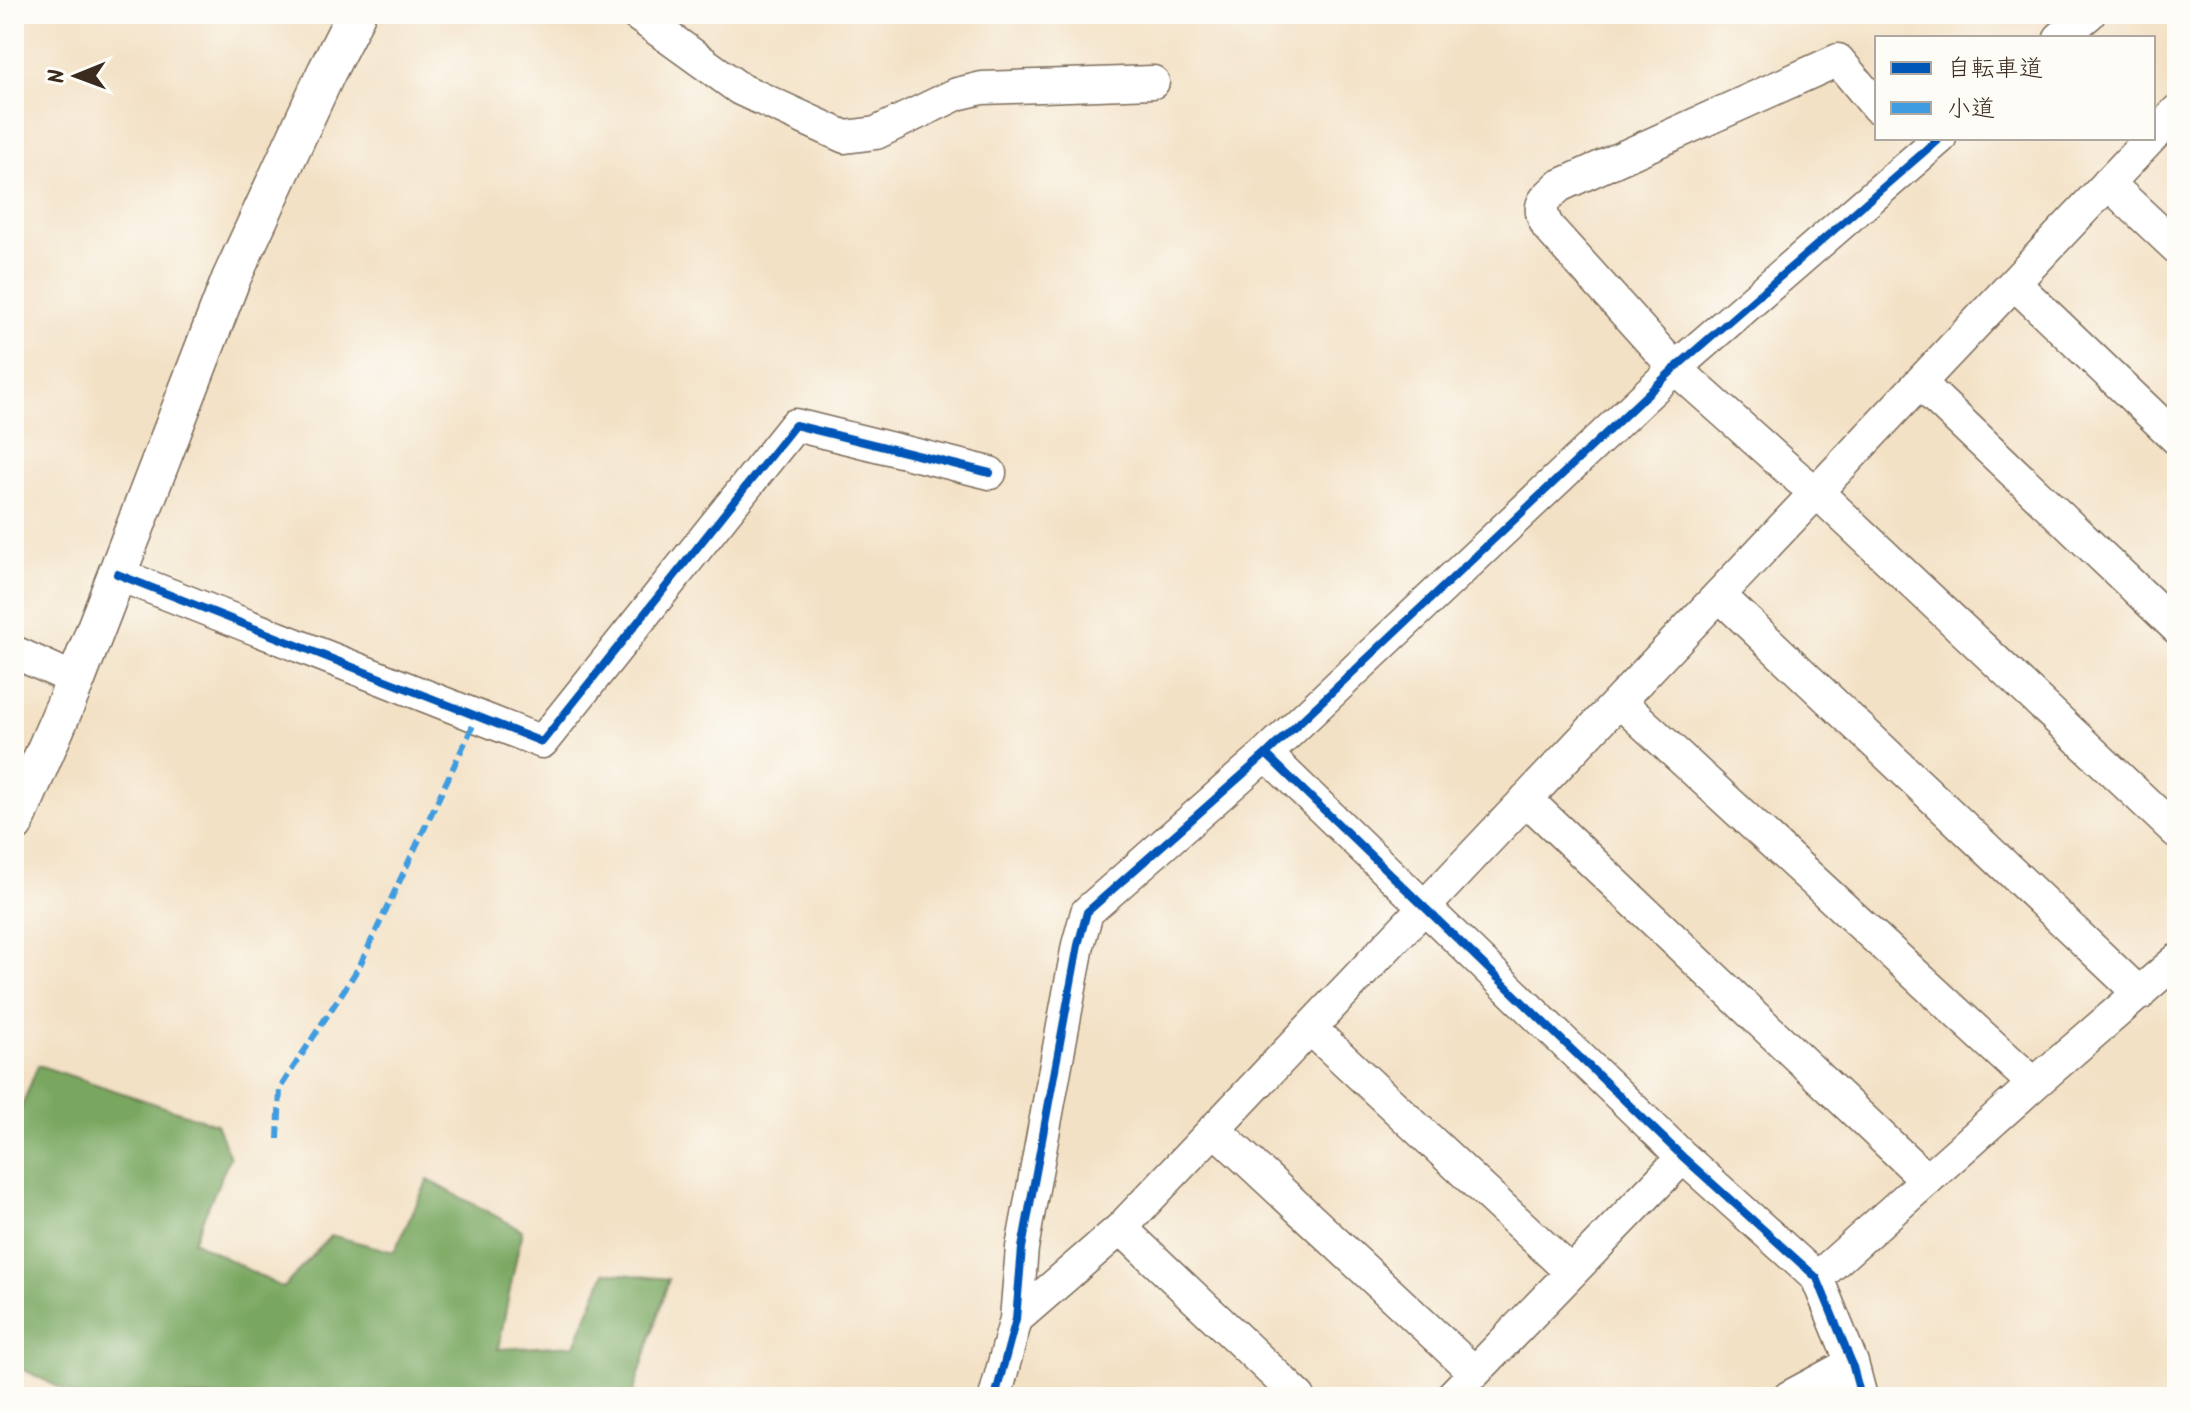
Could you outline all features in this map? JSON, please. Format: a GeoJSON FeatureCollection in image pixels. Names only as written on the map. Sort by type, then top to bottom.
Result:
{"type":"FeatureCollection","features":[{"type":"Feature","properties":{"kind":"street"},"geometry":{"type":"LineString","coordinates":[[14,824],[76,680],[231,279],[356,14]]}},
{"type":"Feature","properties":{"kind":"street"},"geometry":{"type":"LineString","coordinates":[[636,14],[740,89],[845,137],[876,133],[957,94],[982,88],[1153,82]]}},
{"type":"Feature","properties":{"kind":"street"},"geometry":{"type":"LineString","coordinates":[[2062,36],[2089,14]]}},
{"type":"Feature","properties":{"kind":"street"},"geometry":{"type":"LineString","coordinates":[[1875,105],[1838,60],[1559,186],[1542,202],[1541,213],[1548,227],[1675,368],[1817,492],[2177,832]]}},
{"type":"Feature","properties":{"kind":"street"},"geometry":{"type":"LineString","coordinates":[[2155,134],[2177,111]]}},
{"type":"Feature","properties":{"kind":"street"},"geometry":{"type":"LineString","coordinates":[[1016,1319],[1121,1228],[2149,140]]}},
{"type":"Feature","properties":{"kind":"street"},"geometry":{"type":"LineString","coordinates":[[995,1397],[1016,1319],[1022,1248],[1078,945],[1087,912],[1266,754],[1675,368],[1920,144]]}},
{"type":"Feature","properties":{"kind":"street"},"geometry":{"type":"LineString","coordinates":[[2108,183],[2177,248]]}},
{"type":"Feature","properties":{"kind":"street"},"geometry":{"type":"LineString","coordinates":[[2014,283],[2177,439]]}},
{"type":"Feature","properties":{"kind":"street"},"geometry":{"type":"LineString","coordinates":[[1920,383],[2177,628]]}},
{"type":"Feature","properties":{"kind":"street"},"geometry":{"type":"LineString","coordinates":[[117,574],[542,742],[795,425],[990,473]]}},
{"type":"Feature","properties":{"kind":"street"},"geometry":{"type":"LineString","coordinates":[[1719,595],[2140,994]]}},
{"type":"Feature","properties":{"kind":"street"},"geometry":{"type":"LineString","coordinates":[[14,652],[76,680]]}},
{"type":"Feature","properties":{"kind":"street"},"geometry":{"type":"LineString","coordinates":[[1619,701],[2034,1084]]}},
{"type":"Feature","properties":{"kind":"street"},"geometry":{"type":"LineString","coordinates":[[1266,754],[1683,1157],[1817,1278],[1852,1363],[1861,1397]]}},
{"type":"Feature","properties":{"kind":"street"},"geometry":{"type":"LineString","coordinates":[[1526,799],[1927,1180]]}},
{"type":"Feature","properties":{"kind":"street"},"geometry":{"type":"LineString","coordinates":[[1817,1278],[2177,960]]}},
{"type":"Feature","properties":{"kind":"street"},"geometry":{"type":"LineString","coordinates":[[1310,1028],[1571,1272]]}},
{"type":"Feature","properties":{"kind":"street"},"geometry":{"type":"LineString","coordinates":[[1214,1129],[1474,1372]]}},
{"type":"Feature","properties":{"kind":"street"},"geometry":{"type":"LineString","coordinates":[[1451,1397],[1683,1157]]}},
{"type":"Feature","properties":{"kind":"street"},"geometry":{"type":"LineString","coordinates":[[1121,1228],[1299,1397]]}},
{"type":"Feature","properties":{"kind":"street"},"geometry":{"type":"LineString","coordinates":[[1789,1397],[1852,1363]]}},
{"type":"Feature","properties":{"kind":"green space"},"geometry":{"type":"Polygon","coordinates":[[[38,1065],[216,1124],[230,1157],[193,1241],[283,1288],[331,1235],[394,1252],[428,1180],[522,1230],[498,1349],[575,1345],[605,1272],[669,1279],[632,1397],[78,1397],[14,1365],[14,1126],[38,1065]]]}},
{"type":"Feature","properties":{"kind":"marked path"},"geometry":{"type":"LineString","coordinates":[[278,1139],[280,1088],[359,967],[477,717]]}},
{"type":"Feature","properties":{"kind":"cycle path"},"geometry":{"type":"LineString","coordinates":[[995,1397],[1016,1319],[1022,1248],[1078,945],[1087,912],[1266,754],[1675,368],[1938,140]]}},
{"type":"Feature","properties":{"kind":"cycle path"},"geometry":{"type":"LineString","coordinates":[[117,574],[542,742],[795,425],[990,473]]}},
{"type":"Feature","properties":{"kind":"cycle path"},"geometry":{"type":"LineString","coordinates":[[1266,754],[1683,1157],[1817,1278],[1852,1363],[1861,1397]]}}]}
